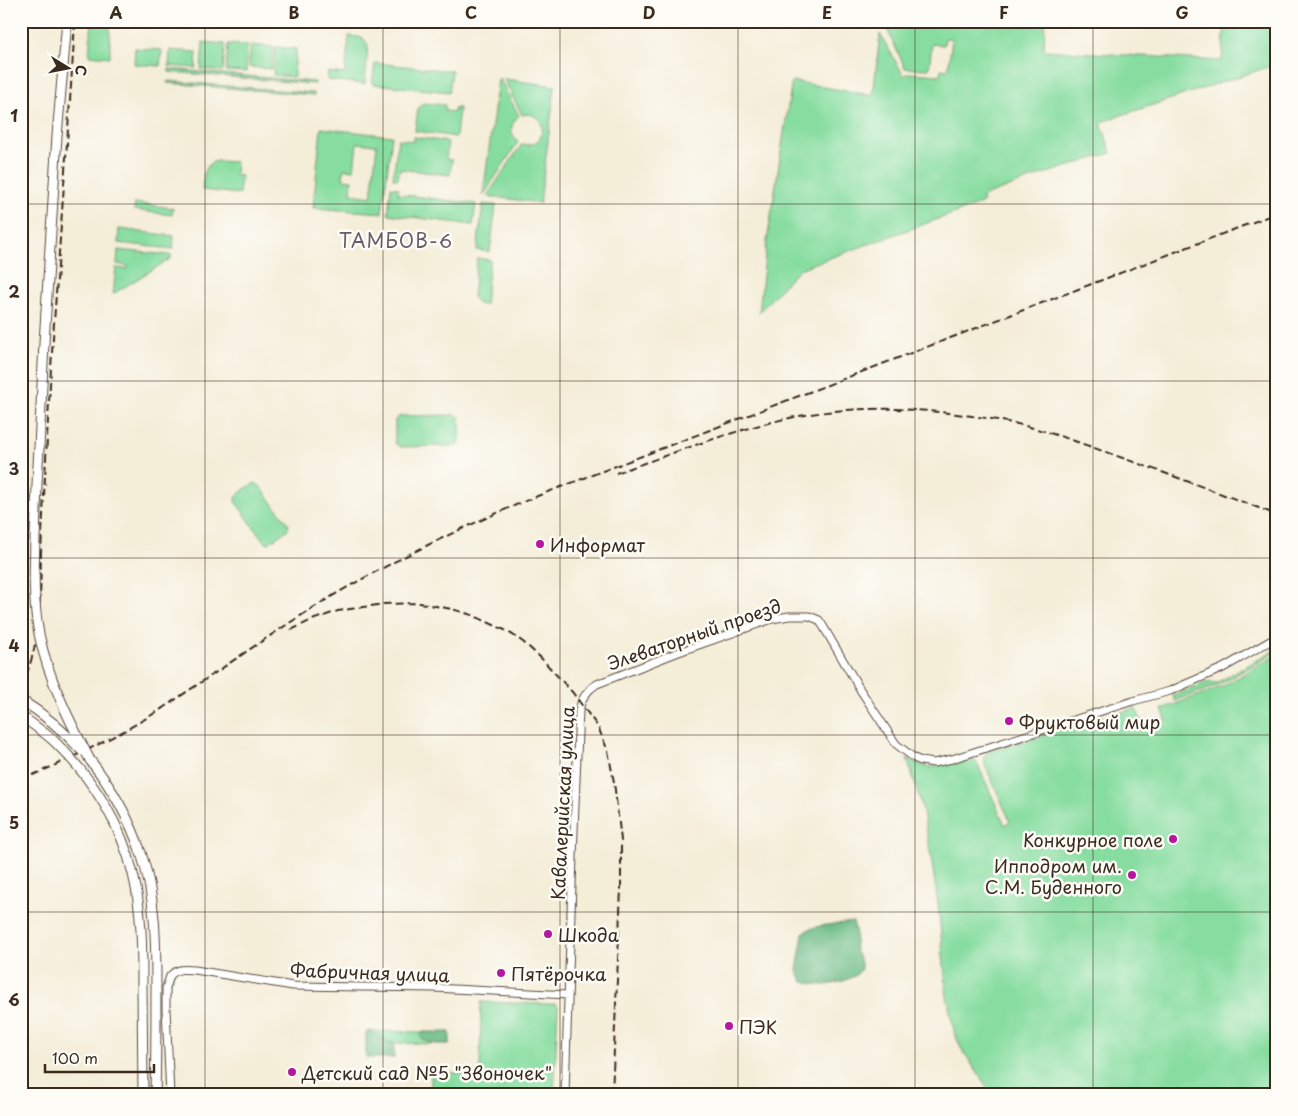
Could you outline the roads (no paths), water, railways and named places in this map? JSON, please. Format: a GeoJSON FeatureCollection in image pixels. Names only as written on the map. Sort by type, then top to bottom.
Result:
{"type":"FeatureCollection","features":[{"type":"Feature","properties":{"kind":"main road"},"geometry":{"type":"LineString","coordinates":[[67,21],[57,136],[44,344],[38,448],[34,591],[38,625],[49,670],[74,730],[90,760]]}},
{"type":"Feature","properties":{"kind":"main road"},"geometry":{"type":"LineString","coordinates":[[21,700],[57,726],[90,760],[109,785],[124,812],[141,853],[150,890],[155,940],[155,1095]]}},
{"type":"Feature","properties":{"kind":"main road"},"geometry":{"type":"LineString","coordinates":[[21,716],[56,743],[77,765],[105,806],[129,858],[136,890],[141,936],[143,1095]]}},
{"type":"Feature","properties":{"kind":"street","name":"Элеваторный проезд"},"geometry":{"type":"LineString","coordinates":[[586,694],[591,688],[603,681],[772,619],[795,615],[809,616],[821,622],[861,691],[896,744],[921,761],[934,763],[1170,691],[1223,668],[1277,637]]}},
{"type":"Feature","properties":{"kind":"street","name":"Кавалерийская улица"},"geometry":{"type":"LineString","coordinates":[[565,1095],[572,850],[579,711],[586,694]]}},
{"type":"Feature","properties":{"kind":"street","name":"Фабричная улица"},"geometry":{"type":"LineString","coordinates":[[170,1095],[167,1058],[166,988],[172,973],[182,969],[293,986],[432,988],[568,995]]}},
{"type":"Feature","properties":{"kind":"railway"},"geometry":{"type":"LineString","coordinates":[[21,686],[33,654],[39,620],[50,387],[75,21]]}},
{"type":"Feature","properties":{"kind":"railway"},"geometry":{"type":"LineString","coordinates":[[21,780],[87,750],[150,716],[339,592],[438,540],[540,495],[1277,213]]}},
{"type":"Feature","properties":{"kind":"railway"},"geometry":{"type":"LineString","coordinates":[[616,473],[712,439],[786,419],[831,411],[907,409],[988,418],[1045,431],[1155,469],[1277,515]]}},
{"type":"Feature","properties":{"kind":"railway"},"geometry":{"type":"LineString","coordinates":[[291,630],[338,611],[383,604],[420,603],[472,615],[507,631],[540,657],[573,693],[598,727],[608,751],[621,840],[621,889],[612,1095]]}},
{"type":"Feature","properties":{"kind":"place","name":"Информат"},"geometry":{"type":"Point","coordinates":[540,544]}},
{"type":"Feature","properties":{"kind":"place","name":"Фруктовый мир"},"geometry":{"type":"Point","coordinates":[1009,721]}},
{"type":"Feature","properties":{"kind":"place","name":"Конкурное поле"},"geometry":{"type":"Point","coordinates":[1173,839]}},
{"type":"Feature","properties":{"kind":"place","name":"Ипподром им. С.М. Буденного"},"geometry":{"type":"Point","coordinates":[1132,875]}},
{"type":"Feature","properties":{"kind":"place","name":"Шкода"},"geometry":{"type":"Point","coordinates":[548,934]}},
{"type":"Feature","properties":{"kind":"place","name":"Пятёрочка"},"geometry":{"type":"Point","coordinates":[501,973]}},
{"type":"Feature","properties":{"kind":"place","name":"ПЭК"},"geometry":{"type":"Point","coordinates":[729,1026]}},
{"type":"Feature","properties":{"kind":"place","name":"Детский сад №5 \"Звоночек\""},"geometry":{"type":"Point","coordinates":[292,1072]}},
{"type":"Feature","properties":{"kind":"district","name":"ТАМБОВ-6"},"geometry":{"type":"Point","coordinates":[396,240]}}]}
